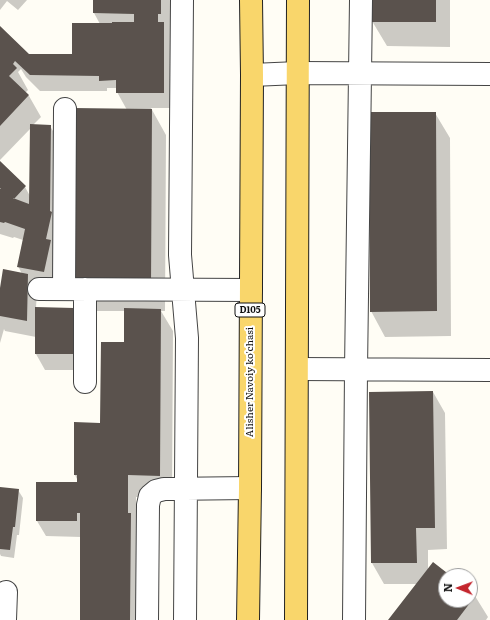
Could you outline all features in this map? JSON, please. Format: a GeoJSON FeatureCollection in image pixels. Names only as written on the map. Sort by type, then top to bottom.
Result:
{"type":"FeatureCollection","features":[{"type":"Feature","properties":{"kind":"main road","name":"Alisher Navoiy ko'chasi"},"geometry":{"type":"LineString","coordinates":[[248,620],[252,76],[251,0]]}},
{"type":"Feature","properties":{"kind":"main road"},"geometry":{"type":"LineString","coordinates":[[296,620],[298,0]]}},
{"type":"Feature","properties":{"kind":"street"},"geometry":{"type":"LineString","coordinates":[[182,0],[180,255],[186,338],[185,620]]}},
{"type":"Feature","properties":{"kind":"street"},"geometry":{"type":"LineString","coordinates":[[354,620],[361,0]]}},
{"type":"Feature","properties":{"kind":"street"},"geometry":{"type":"LineString","coordinates":[[252,76],[298,73],[490,74]]}},
{"type":"Feature","properties":{"kind":"street"},"geometry":{"type":"LineString","coordinates":[[64,289],[65,109]]}},
{"type":"Feature","properties":{"kind":"street"},"geometry":{"type":"LineString","coordinates":[[39,289],[250,290]]}},
{"type":"Feature","properties":{"kind":"street"},"geometry":{"type":"LineString","coordinates":[[85,289],[85,382]]}},
{"type":"Feature","properties":{"kind":"street"},"geometry":{"type":"LineString","coordinates":[[297,369],[490,370]]}},
{"type":"Feature","properties":{"kind":"street"},"geometry":{"type":"LineString","coordinates":[[147,620],[148,504],[150,496],[156,491],[164,489],[250,488]]}},
{"type":"Feature","properties":{"kind":"street"},"geometry":{"type":"LineString","coordinates":[[5,620],[6,592]]}},
{"type":"Feature","properties":{"kind":"building"},"geometry":{"type":"Polygon","coordinates":[[[93,0],[161,0],[161,14],[158,14],[158,22],[164,22],[164,93],[116,93],[116,80],[99,81],[99,76],[30,75],[15,61],[13,64],[17,68],[9,76],[29,95],[0,126],[0,26],[29,54],[72,54],[72,23],[134,22],[134,14],[93,13],[93,0]]]}},
{"type":"Feature","properties":{"kind":"building"},"geometry":{"type":"Polygon","coordinates":[[[372,0],[436,0],[436,22],[371,22],[372,0]]]}},
{"type":"Feature","properties":{"kind":"building"},"geometry":{"type":"Polygon","coordinates":[[[73,108],[152,109],[151,286],[74,286],[73,108]]]}},
{"type":"Feature","properties":{"kind":"building"},"geometry":{"type":"Polygon","coordinates":[[[369,112],[436,112],[437,311],[370,312],[369,112]]]}},
{"type":"Feature","properties":{"kind":"building"},"geometry":{"type":"Polygon","coordinates":[[[30,124],[51,125],[50,211],[52,212],[46,239],[51,240],[44,272],[17,267],[25,229],[5,222],[0,222],[0,161],[26,186],[14,199],[29,204],[30,124]]]}},
{"type":"Feature","properties":{"kind":"building"},"geometry":{"type":"Polygon","coordinates":[[[3,269],[28,274],[27,321],[0,316],[0,288],[3,269]]]}},
{"type":"Feature","properties":{"kind":"building"},"geometry":{"type":"Polygon","coordinates":[[[35,307],[74,308],[74,354],[35,354],[35,307]]]}},
{"type":"Feature","properties":{"kind":"building"},"geometry":{"type":"Polygon","coordinates":[[[124,308],[161,309],[160,476],[128,475],[128,513],[131,513],[130,620],[80,620],[80,513],[77,513],[77,521],[36,521],[36,482],[77,482],[77,475],[74,475],[74,422],[100,423],[101,342],[124,342],[124,308]]]}},
{"type":"Feature","properties":{"kind":"building"},"geometry":{"type":"Polygon","coordinates":[[[433,391],[435,528],[416,528],[417,563],[371,563],[369,392],[433,391]]]}},
{"type":"Feature","properties":{"kind":"building"},"geometry":{"type":"Polygon","coordinates":[[[0,487],[19,489],[15,527],[13,527],[10,550],[0,549],[0,487]]]}},
{"type":"Feature","properties":{"kind":"building"},"geometry":{"type":"Polygon","coordinates":[[[433,562],[441,568],[438,568],[438,608],[466,608],[457,620],[388,620],[433,562]]]}}]}
